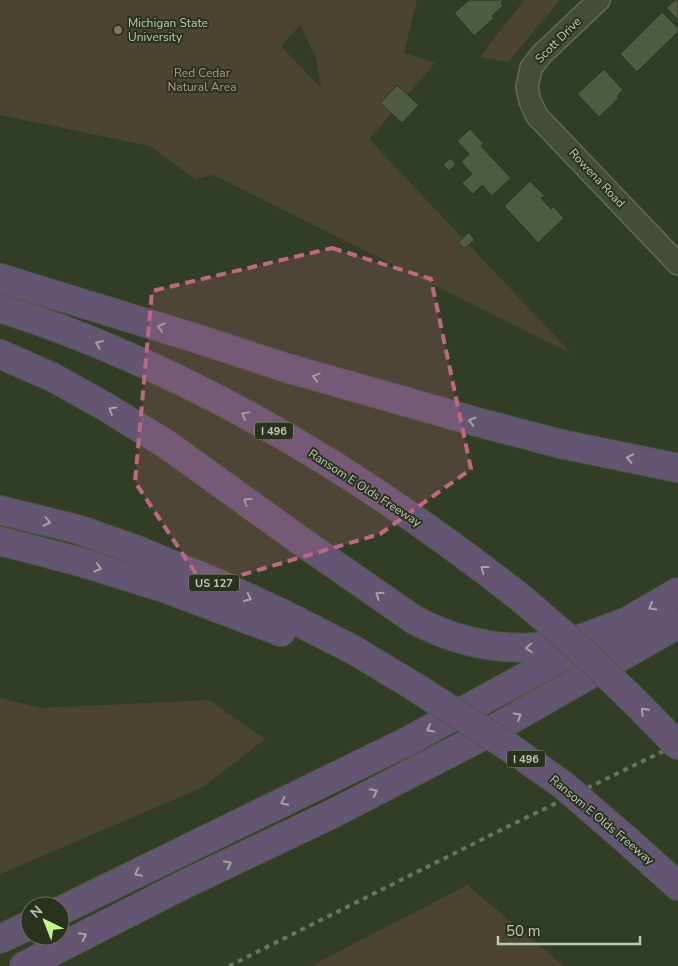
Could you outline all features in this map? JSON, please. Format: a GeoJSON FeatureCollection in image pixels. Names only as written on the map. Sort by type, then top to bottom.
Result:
{"type":"FeatureCollection","features":[{"type":"Feature","properties":{"kind":"highway"},"geometry":{"type":"LineString","coordinates":[[0,278],[287,368],[477,422],[561,444],[678,468]]}},
{"type":"Feature","properties":{"kind":"highway","name":"Ransom E Olds Freeway"},"geometry":{"type":"LineString","coordinates":[[0,308],[114,350],[210,396],[317,456],[407,514],[457,549],[564,634],[622,688],[678,746]]}},
{"type":"Feature","properties":{"kind":"highway"},"geometry":{"type":"LineString","coordinates":[[0,354],[52,377],[113,411],[166,444],[305,544],[414,619],[444,634],[473,642],[524,649],[575,640],[626,622]]}},
{"type":"Feature","properties":{"kind":"highway","name":"US 127"},"geometry":{"type":"LineString","coordinates":[[0,510],[77,529],[137,550],[219,584],[352,649],[415,687]]}},
{"type":"Feature","properties":{"kind":"highway","name":"Ransom E Olds Freeway"},"geometry":{"type":"LineString","coordinates":[[0,541],[173,591],[258,623],[415,687],[473,723],[562,784],[678,886]]}},
{"type":"Feature","properties":{"kind":"highway"},"geometry":{"type":"LineString","coordinates":[[70,906],[408,741],[678,592]]}},
{"type":"Feature","properties":{"kind":"highway"},"geometry":{"type":"LineString","coordinates":[[24,966],[426,766],[678,624]]}},
{"type":"Feature","properties":{"kind":"highway"},"geometry":{"type":"LineString","coordinates":[[0,939],[20,930]]}},
{"type":"Feature","properties":{"kind":"street","name":"Scott Drive"},"geometry":{"type":"LineString","coordinates":[[527,87],[531,68],[542,54],[599,0]]}},
{"type":"Feature","properties":{"kind":"street","name":"Rowena Road"},"geometry":{"type":"LineString","coordinates":[[527,87],[530,101],[538,116],[678,264]]}},
{"type":"Feature","properties":{"kind":"highlighted area"},"geometry":{"type":"Polygon","coordinates":[[[332,248],[431,279],[471,469],[380,534],[204,586],[135,482],[152,291],[332,248]]]}},
{"type":"Feature","properties":{"kind":"green space","name":"Red Cedar Natural Area"},"geometry":{"type":"Polygon","coordinates":[[[0,0],[417,0],[404,53],[435,63],[369,139],[572,354],[213,175],[195,179],[150,146],[0,115],[0,0]],[[300,25],[281,46],[321,88],[316,58],[300,25]]]}},
{"type":"Feature","properties":{"kind":"green space"},"geometry":{"type":"Polygon","coordinates":[[[524,0],[560,0],[508,62],[480,57],[524,0]]]}},
{"type":"Feature","properties":{"kind":"green space"},"geometry":{"type":"Polygon","coordinates":[[[0,698],[40,708],[209,700],[265,739],[203,787],[0,874],[0,698]]]}},
{"type":"Feature","properties":{"kind":"green space"},"geometry":{"type":"Polygon","coordinates":[[[467,885],[564,966],[311,966],[467,885]]]}},
{"type":"Feature","properties":{"kind":"building"},"geometry":{"type":"Polygon","coordinates":[[[469,0],[504,0],[501,3],[503,6],[492,16],[494,18],[474,36],[454,13],[469,0]]]}},
{"type":"Feature","properties":{"kind":"building"},"geometry":{"type":"Polygon","coordinates":[[[675,0],[678,0],[678,20],[666,8],[675,0]]]}},
{"type":"Feature","properties":{"kind":"building"},"geometry":{"type":"Polygon","coordinates":[[[662,12],[678,28],[678,32],[637,72],[620,54],[662,12]]]}},
{"type":"Feature","properties":{"kind":"building"},"geometry":{"type":"Polygon","coordinates":[[[604,69],[623,90],[617,96],[619,98],[599,117],[577,94],[604,69]]]}},
{"type":"Feature","properties":{"kind":"building"},"geometry":{"type":"Polygon","coordinates":[[[397,85],[419,105],[402,123],[380,103],[397,85]]]}},
{"type":"Feature","properties":{"kind":"building"},"geometry":{"type":"Polygon","coordinates":[[[470,129],[484,144],[481,146],[511,178],[492,196],[482,185],[473,194],[462,183],[472,174],[461,162],[469,154],[457,141],[470,129]]]}},
{"type":"Feature","properties":{"kind":"building"},"geometry":{"type":"Polygon","coordinates":[[[450,158],[456,164],[449,171],[443,165],[450,158]]]}},
{"type":"Feature","properties":{"kind":"building"},"geometry":{"type":"Polygon","coordinates":[[[530,181],[545,196],[541,198],[551,209],[553,206],[564,218],[538,243],[504,206],[530,181]]]}},
{"type":"Feature","properties":{"kind":"building"},"geometry":{"type":"Polygon","coordinates":[[[469,232],[475,240],[464,249],[458,242],[469,232]]]}},
{"type":"Feature","properties":{"kind":"railway"},"geometry":{"type":"LineString","coordinates":[[229,966],[678,744]]}},
{"type":"Feature","properties":{"kind":"place","name":"Michigan State University"},"geometry":{"type":"Point","coordinates":[118,30]}}]}
